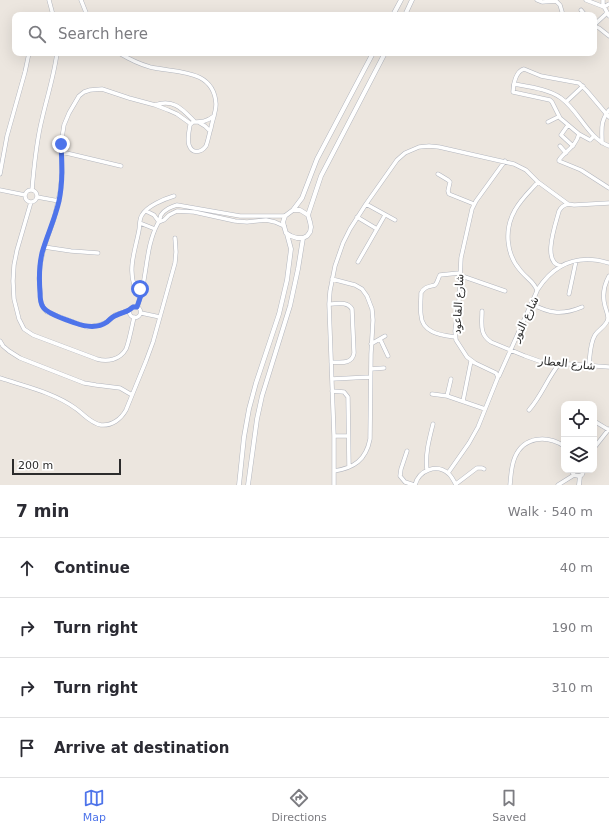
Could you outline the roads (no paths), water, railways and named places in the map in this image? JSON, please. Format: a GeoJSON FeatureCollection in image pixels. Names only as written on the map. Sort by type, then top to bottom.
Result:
{"type":"FeatureCollection","features":[{"type":"Feature","properties":{"kind":"street"},"geometry":{"type":"LineString","coordinates":[[49,0],[52,12]]}},
{"type":"Feature","properties":{"kind":"street"},"geometry":{"type":"LineString","coordinates":[[81,0],[86,12]]}},
{"type":"Feature","properties":{"kind":"street"},"geometry":{"type":"LineString","coordinates":[[395,12],[401,0]]}},
{"type":"Feature","properties":{"kind":"street"},"geometry":{"type":"LineString","coordinates":[[406,12],[412,0]]}},
{"type":"Feature","properties":{"kind":"street"},"geometry":{"type":"LineString","coordinates":[[537,0],[542,2],[558,2],[562,12]]}},
{"type":"Feature","properties":{"kind":"street"},"geometry":{"type":"LineString","coordinates":[[586,0],[604,7]]}},
{"type":"Feature","properties":{"kind":"street"},"geometry":{"type":"LineString","coordinates":[[597,23],[608,15],[604,7],[603,0]]}},
{"type":"Feature","properties":{"kind":"street"},"geometry":{"type":"LineString","coordinates":[[604,7],[609,4]]}},
{"type":"Feature","properties":{"kind":"street"},"geometry":{"type":"LineString","coordinates":[[597,27],[609,36]]}},
{"type":"Feature","properties":{"kind":"street"},"geometry":{"type":"LineString","coordinates":[[0,174],[9,129],[28,56]]}},
{"type":"Feature","properties":{"kind":"street"},"geometry":{"type":"LineString","coordinates":[[32,190],[34,163],[38,140],[56,56]]}},
{"type":"Feature","properties":{"kind":"street"},"geometry":{"type":"LineString","coordinates":[[124,56],[130,60],[158,69],[190,73],[204,80],[209,85],[214,96],[216,108],[207,144],[202,151],[197,152],[191,149],[189,143],[189,126],[191,124]]}},
{"type":"Feature","properties":{"kind":"street"},"geometry":{"type":"LineString","coordinates":[[239,485],[244,437],[249,409],[279,314],[287,280],[290,249],[283,222],[285,216],[293,210],[302,198],[317,159],[371,56]]}},
{"type":"Feature","properties":{"kind":"street"},"geometry":{"type":"LineString","coordinates":[[286,233],[294,238],[303,238],[308,234],[310,230],[310,222],[308,215],[321,176],[383,56]]}},
{"type":"Feature","properties":{"kind":"street"},"geometry":{"type":"LineString","coordinates":[[594,136],[590,140],[579,134],[558,117],[551,100],[513,92],[514,84],[520,70],[524,69],[541,76],[576,82],[583,86],[607,116]]}},
{"type":"Feature","properties":{"kind":"street"},"geometry":{"type":"LineString","coordinates":[[514,84],[551,92],[562,99],[594,136],[602,143],[609,146]]}},
{"type":"Feature","properties":{"kind":"street"},"geometry":{"type":"LineString","coordinates":[[566,102],[583,86]]}},
{"type":"Feature","properties":{"kind":"street"},"geometry":{"type":"LineString","coordinates":[[137,307],[133,307],[130,310],[115,315],[103,324],[91,327],[46,311],[41,302],[39,279],[40,266],[44,247],[59,201],[62,173],[62,137],[66,119],[81,94],[94,89],[102,89],[155,105],[177,114],[191,124]]}},
{"type":"Feature","properties":{"kind":"street"},"geometry":{"type":"LineString","coordinates":[[155,105],[164,103],[173,104],[182,109],[210,131]]}},
{"type":"Feature","properties":{"kind":"street"},"geometry":{"type":"LineString","coordinates":[[602,143],[602,122],[607,116],[609,110]]}},
{"type":"Feature","properties":{"kind":"street"},"geometry":{"type":"LineString","coordinates":[[191,124],[207,120],[214,116]]}},
{"type":"Feature","properties":{"kind":"street"},"geometry":{"type":"LineString","coordinates":[[548,122],[558,117]]}},
{"type":"Feature","properties":{"kind":"street"},"geometry":{"type":"LineString","coordinates":[[568,125],[561,135],[573,146]]}},
{"type":"Feature","properties":{"kind":"street"},"geometry":{"type":"LineString","coordinates":[[579,134],[573,146],[559,158],[559,161],[582,170],[609,188]]}},
{"type":"Feature","properties":{"kind":"street"},"geometry":{"type":"LineString","coordinates":[[334,485],[334,436],[329,304],[332,279],[343,243],[350,229],[397,160],[405,153],[414,149],[424,146],[434,146],[514,164],[522,168],[568,204],[609,203]]}},
{"type":"Feature","properties":{"kind":"street"},"geometry":{"type":"LineString","coordinates":[[560,146],[566,153]]}},
{"type":"Feature","properties":{"kind":"street"},"geometry":{"type":"LineString","coordinates":[[62,152],[121,166]]}},
{"type":"Feature","properties":{"kind":"street","name":"شارع القاعود"},"geometry":{"type":"LineString","coordinates":[[498,377],[496,372],[467,358],[456,340],[455,331],[459,301],[459,274],[461,258],[472,209],[505,161]]}},
{"type":"Feature","properties":{"kind":"street"},"geometry":{"type":"LineString","coordinates":[[312,172],[321,176]]}},
{"type":"Feature","properties":{"kind":"street"},"geometry":{"type":"LineString","coordinates":[[438,174],[450,182],[448,191],[449,194],[474,204]]}},
{"type":"Feature","properties":{"kind":"street","name":"شارع النور"},"geometry":{"type":"LineString","coordinates":[[498,377],[537,294],[538,289],[516,266],[510,252],[508,237],[509,222],[515,209],[538,182]]}},
{"type":"Feature","properties":{"kind":"street"},"geometry":{"type":"LineString","coordinates":[[0,190],[25,195]]}},
{"type":"Feature","properties":{"kind":"street"},"geometry":{"type":"LineString","coordinates":[[25,195],[28,191],[32,190]]}},
{"type":"Feature","properties":{"kind":"street"},"geometry":{"type":"LineString","coordinates":[[32,190],[36,192],[37,197]]}},
{"type":"Feature","properties":{"kind":"street"},"geometry":{"type":"LineString","coordinates":[[25,195],[26,199],[31,202]]}},
{"type":"Feature","properties":{"kind":"street"},"geometry":{"type":"LineString","coordinates":[[143,289],[138,289],[135,287],[132,278],[134,254],[141,216],[159,201],[174,196]]}},
{"type":"Feature","properties":{"kind":"street"},"geometry":{"type":"LineString","coordinates":[[37,197],[59,201]]}},
{"type":"Feature","properties":{"kind":"street"},"geometry":{"type":"LineString","coordinates":[[37,197],[31,202],[17,250],[14,272],[14,290],[18,319],[24,329],[32,335],[97,359],[107,360],[117,358],[126,349],[134,317]]}},
{"type":"Feature","properties":{"kind":"street"},"geometry":{"type":"LineString","coordinates":[[366,204],[395,220]]}},
{"type":"Feature","properties":{"kind":"street"},"geometry":{"type":"LineString","coordinates":[[562,266],[555,264],[552,261],[551,246],[559,211],[564,205],[568,204]]}},
{"type":"Feature","properties":{"kind":"street"},"geometry":{"type":"LineString","coordinates":[[137,307],[143,289],[147,256],[155,229],[161,215],[167,209],[177,205],[240,216],[285,216]]}},
{"type":"Feature","properties":{"kind":"street"},"geometry":{"type":"LineString","coordinates":[[177,205],[177,211]]}},
{"type":"Feature","properties":{"kind":"street"},"geometry":{"type":"LineString","coordinates":[[293,210],[300,210],[308,215]]}},
{"type":"Feature","properties":{"kind":"street"},"geometry":{"type":"LineString","coordinates":[[146,211],[154,215],[159,222]]}},
{"type":"Feature","properties":{"kind":"street"},"geometry":{"type":"LineString","coordinates":[[159,222],[177,211],[194,212],[235,222],[266,220],[284,226]]}},
{"type":"Feature","properties":{"kind":"street"},"geometry":{"type":"LineString","coordinates":[[211,217],[213,212]]}},
{"type":"Feature","properties":{"kind":"street"},"geometry":{"type":"LineString","coordinates":[[358,262],[385,215]]}},
{"type":"Feature","properties":{"kind":"street"},"geometry":{"type":"LineString","coordinates":[[357,217],[377,229]]}},
{"type":"Feature","properties":{"kind":"street"},"geometry":{"type":"LineString","coordinates":[[140,223],[155,229]]}},
{"type":"Feature","properties":{"kind":"street"},"geometry":{"type":"LineString","coordinates":[[0,378],[61,400],[76,408],[93,422],[102,425],[111,424],[120,418],[126,410],[150,351],[175,263],[175,238]]}},
{"type":"Feature","properties":{"kind":"street"},"geometry":{"type":"LineString","coordinates":[[248,485],[256,419],[290,306],[303,238]]}},
{"type":"Feature","properties":{"kind":"street"},"geometry":{"type":"LineString","coordinates":[[44,247],[98,253]]}},
{"type":"Feature","properties":{"kind":"street"},"geometry":{"type":"LineString","coordinates":[[538,289],[548,276],[562,266],[576,260],[593,259],[609,263]]}},
{"type":"Feature","properties":{"kind":"street"},"geometry":{"type":"LineString","coordinates":[[569,294],[576,260]]}},
{"type":"Feature","properties":{"kind":"street"},"geometry":{"type":"LineString","coordinates":[[455,337],[436,333],[423,324],[420,314],[421,293],[426,287],[436,285],[440,275],[459,274],[505,291]]}},
{"type":"Feature","properties":{"kind":"street"},"geometry":{"type":"LineString","coordinates":[[589,365],[593,339],[608,320],[604,295],[606,282],[609,276]]}},
{"type":"Feature","properties":{"kind":"street"},"geometry":{"type":"LineString","coordinates":[[332,279],[355,285],[362,290],[367,296],[373,314],[370,369],[369,444],[365,454],[358,462],[349,467],[334,471]]}},
{"type":"Feature","properties":{"kind":"street"},"geometry":{"type":"LineString","coordinates":[[329,304],[347,304],[351,306],[354,356],[351,360],[346,362],[331,362]]}},
{"type":"Feature","properties":{"kind":"street"},"geometry":{"type":"LineString","coordinates":[[532,304],[541,310],[562,313],[582,307]]}},
{"type":"Feature","properties":{"kind":"street"},"geometry":{"type":"LineString","coordinates":[[137,307],[141,312],[160,317]]}},
{"type":"Feature","properties":{"kind":"street"},"geometry":{"type":"LineString","coordinates":[[130,310],[130,314],[134,317]]}},
{"type":"Feature","properties":{"kind":"street","name":"شارع العطار"},"geometry":{"type":"LineString","coordinates":[[482,311],[482,331],[486,339],[491,342],[542,362],[609,366]]}},
{"type":"Feature","properties":{"kind":"street"},"geometry":{"type":"LineString","coordinates":[[134,317],[136,318],[139,316],[141,312]]}},
{"type":"Feature","properties":{"kind":"street"},"geometry":{"type":"LineString","coordinates":[[371,344],[385,336]]}},
{"type":"Feature","properties":{"kind":"street"},"geometry":{"type":"LineString","coordinates":[[380,339],[388,356]]}},
{"type":"Feature","properties":{"kind":"street"},"geometry":{"type":"LineString","coordinates":[[0,340],[3,346],[20,358],[84,383],[96,386],[116,387],[132,394]]}},
{"type":"Feature","properties":{"kind":"street"},"geometry":{"type":"LineString","coordinates":[[463,401],[471,361]]}},
{"type":"Feature","properties":{"kind":"street"},"geometry":{"type":"LineString","coordinates":[[529,410],[541,395],[550,376],[559,364]]}},
{"type":"Feature","properties":{"kind":"street"},"geometry":{"type":"LineString","coordinates":[[370,369],[384,368]]}},
{"type":"Feature","properties":{"kind":"street"},"geometry":{"type":"LineString","coordinates":[[332,379],[370,377]]}},
{"type":"Feature","properties":{"kind":"street"},"geometry":{"type":"LineString","coordinates":[[448,473],[469,443],[478,427],[498,377]]}},
{"type":"Feature","properties":{"kind":"street"},"geometry":{"type":"LineString","coordinates":[[447,396],[451,379]]}},
{"type":"Feature","properties":{"kind":"street"},"geometry":{"type":"LineString","coordinates":[[332,391],[342,392],[347,395],[349,467]]}},
{"type":"Feature","properties":{"kind":"street"},"geometry":{"type":"LineString","coordinates":[[432,394],[447,396],[485,409]]}},
{"type":"Feature","properties":{"kind":"street"},"geometry":{"type":"LineString","coordinates":[[597,423],[609,430],[597,444]]}},
{"type":"Feature","properties":{"kind":"street"},"geometry":{"type":"LineString","coordinates":[[427,470],[426,450],[433,424]]}},
{"type":"Feature","properties":{"kind":"street"},"geometry":{"type":"LineString","coordinates":[[334,436],[348,436]]}},
{"type":"Feature","properties":{"kind":"street"},"geometry":{"type":"LineString","coordinates":[[510,485],[515,456],[524,445],[534,440],[542,439],[552,440],[561,444]]}},
{"type":"Feature","properties":{"kind":"street"},"geometry":{"type":"LineString","coordinates":[[407,451],[400,476],[405,482],[415,485],[423,472],[431,469],[440,469],[448,473],[456,484],[477,468],[484,469]]}},
{"type":"Feature","properties":{"kind":"street"},"geometry":{"type":"LineString","coordinates":[[579,485],[580,476],[583,473]]}},
{"type":"Feature","properties":{"kind":"street"},"geometry":{"type":"LineString","coordinates":[[558,485],[574,475],[580,476]]}}]}
